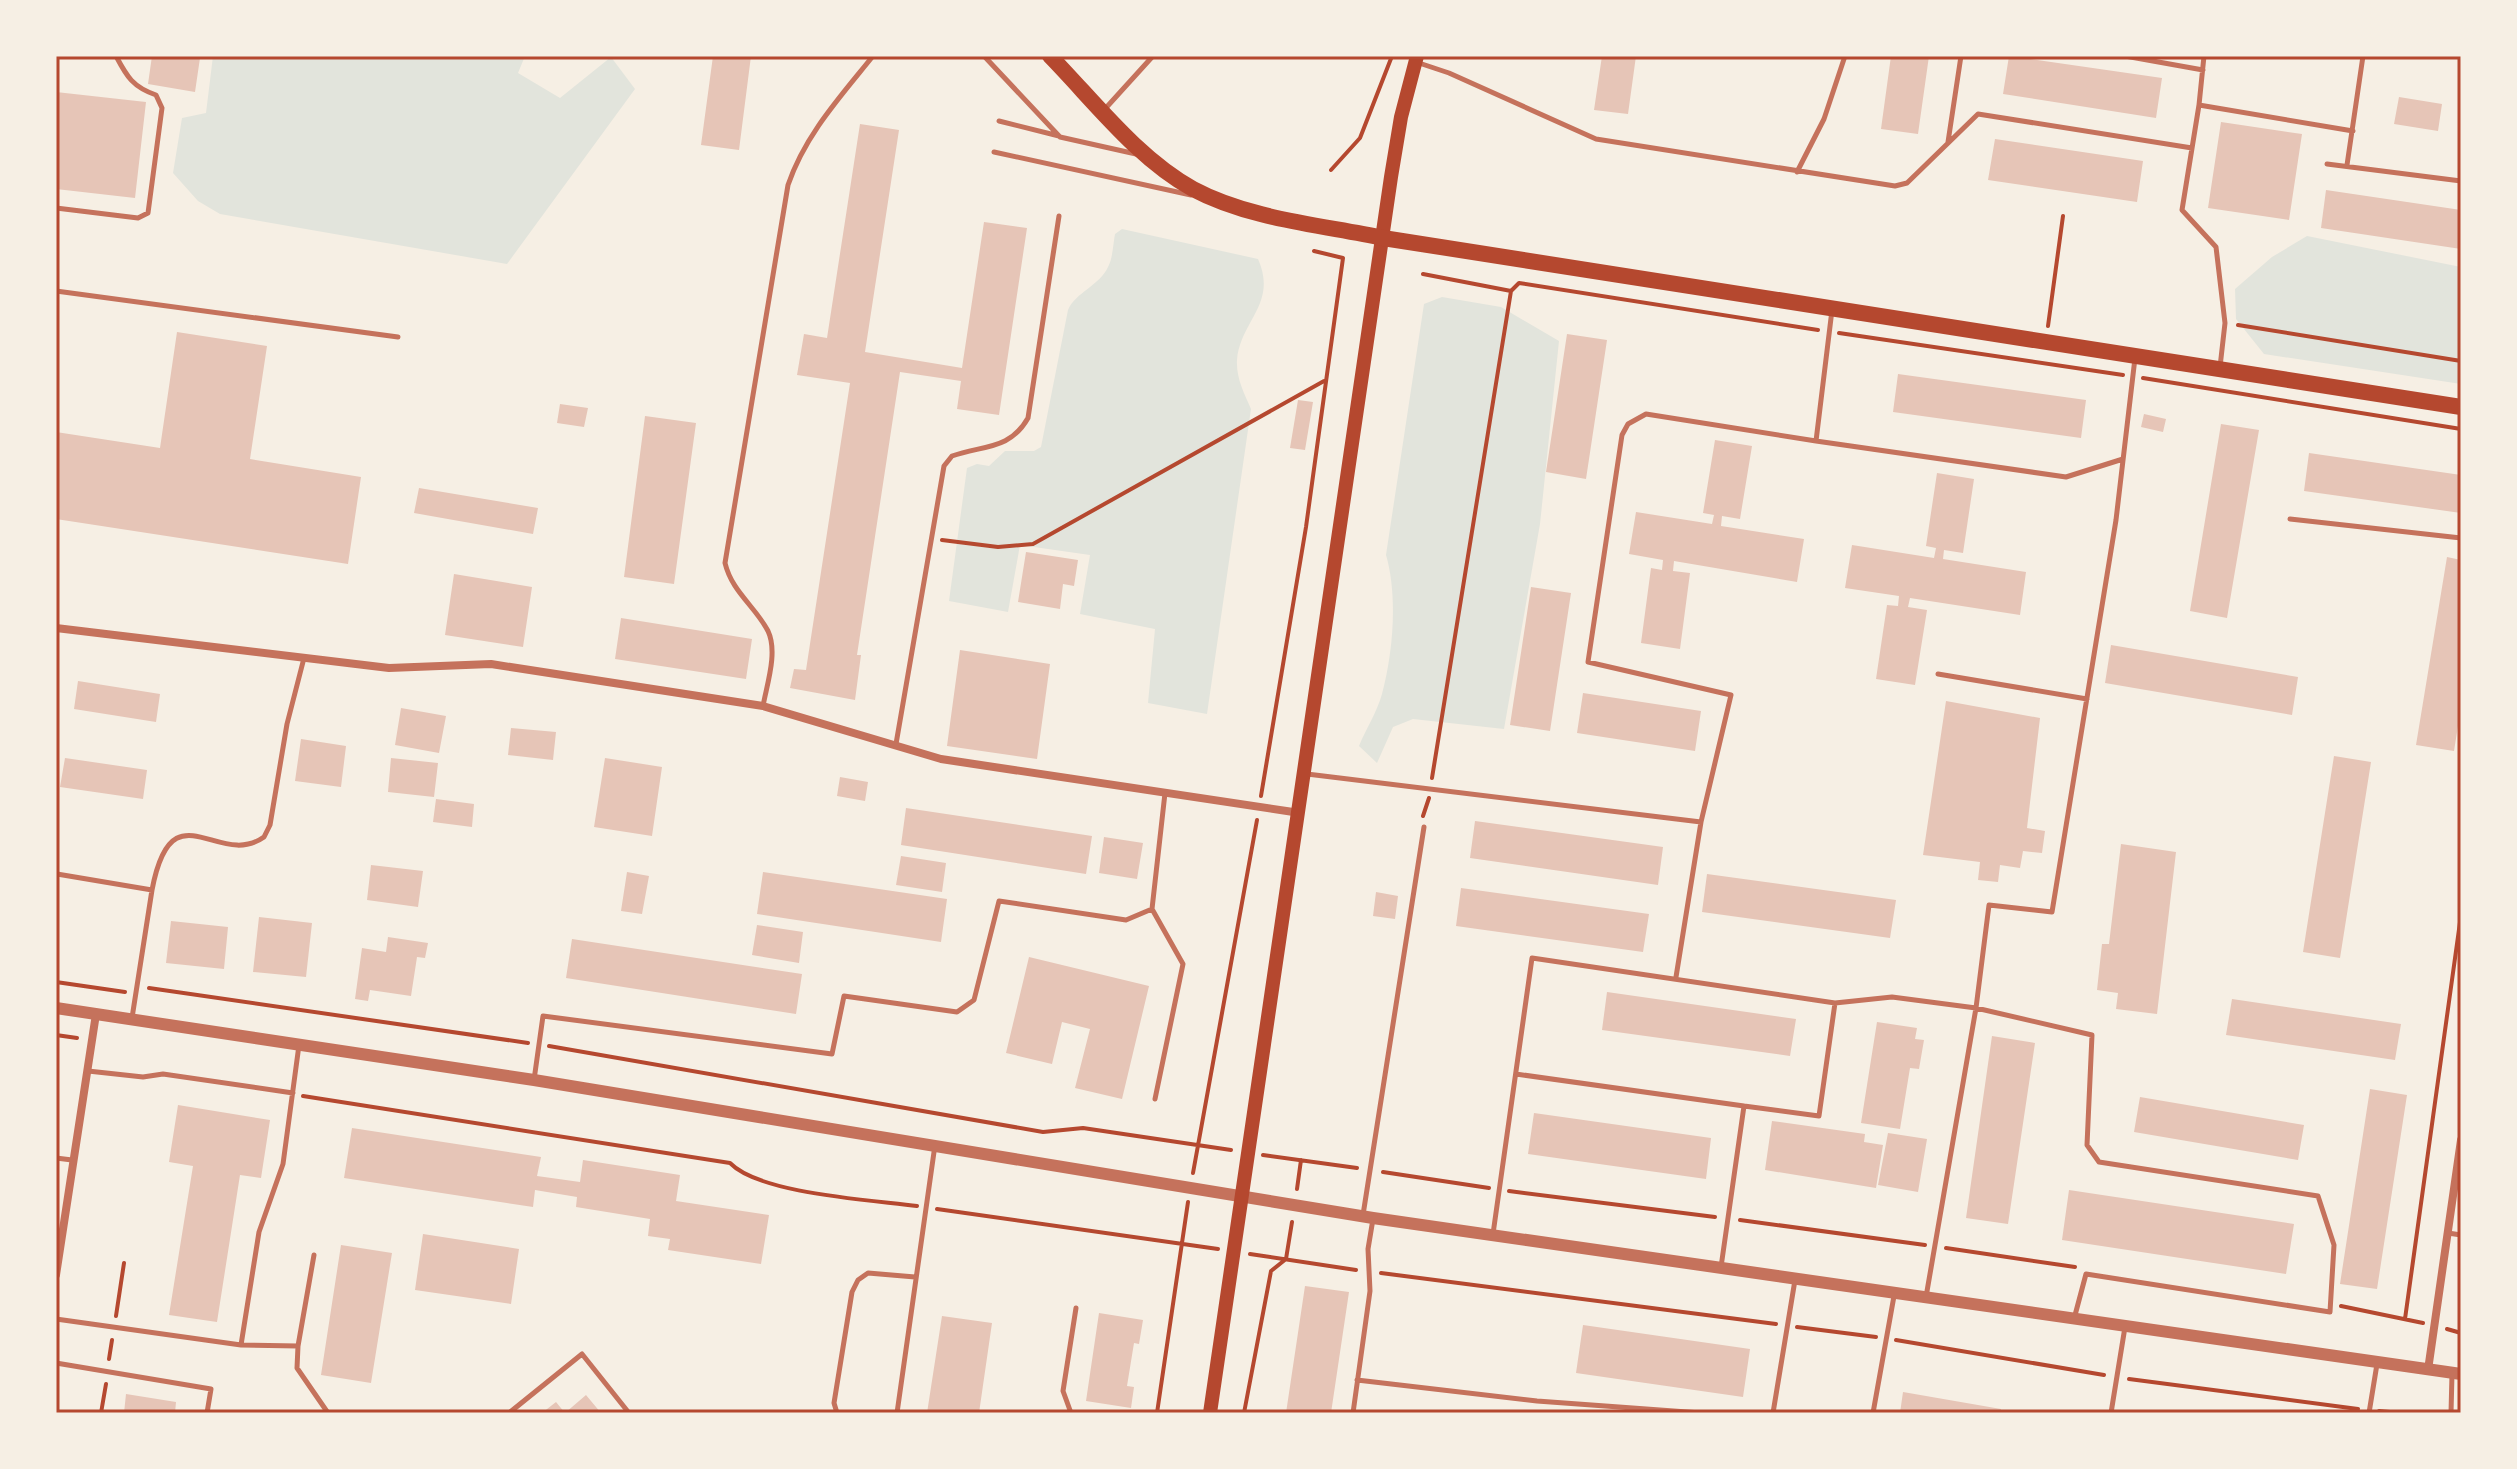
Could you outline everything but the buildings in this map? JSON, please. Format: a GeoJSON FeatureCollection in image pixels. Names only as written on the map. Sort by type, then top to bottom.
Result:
{"type":"FeatureCollection","features":[{"type":"Feature","properties":{"kind":"main road"},"geometry":{"type":"LineString","coordinates":[[1050,56],[1149,157],[1195,190],[1227,203],[1383,238],[2461,407]]}},
{"type":"Feature","properties":{"kind":"main road"},"geometry":{"type":"LineString","coordinates":[[1210,1413],[1301,813],[1401,117],[1416,59]]}},
{"type":"Feature","properties":{"kind":"street"},"geometry":{"type":"LineString","coordinates":[[56,628],[408,670],[491,664],[763,706],[941,759],[1301,813]]}},
{"type":"Feature","properties":{"kind":"street"},"geometry":{"type":"LineString","coordinates":[[56,1008],[935,1144],[1243,1198],[1894,1295],[2457,1373]]}},
{"type":"Feature","properties":{"kind":"street"},"geometry":{"type":"LineString","coordinates":[[56,1275],[96,1014]]}},
{"type":"Feature","properties":{"kind":"street"},"geometry":{"type":"LineString","coordinates":[[2428,1370],[2461,1140]]}},
{"type":"Feature","properties":{"kind":"lane"},"geometry":{"type":"LineString","coordinates":[[56,208],[138,218],[148,213],[162,108],[156,95],[138,89],[129,81],[116,56]]}},
{"type":"Feature","properties":{"kind":"lane"},"geometry":{"type":"LineString","coordinates":[[763,706],[772,654],[769,633],[730,582],[725,563],[749,413],[788,185],[796,162],[815,128],[873,56]]}},
{"type":"Feature","properties":{"kind":"lane"},"geometry":{"type":"LineString","coordinates":[[984,56],[1060,137]]}},
{"type":"Feature","properties":{"kind":"lane"},"geometry":{"type":"LineString","coordinates":[[1103,111],[1153,56]]}},
{"type":"Feature","properties":{"kind":"lane"},"geometry":{"type":"LineString","coordinates":[[1797,172],[1824,119],[1845,56]]}},
{"type":"Feature","properties":{"kind":"lane"},"geometry":{"type":"LineString","coordinates":[[1948,143],[1961,56]]}},
{"type":"Feature","properties":{"kind":"lane"},"geometry":{"type":"LineString","coordinates":[[2125,56],[2203,70]]}},
{"type":"Feature","properties":{"kind":"lane"},"geometry":{"type":"LineString","coordinates":[[2204,56],[2182,210],[2216,247],[2225,323],[2219,368]]}},
{"type":"Feature","properties":{"kind":"lane"},"geometry":{"type":"LineString","coordinates":[[2347,165],[2363,56]]}},
{"type":"Feature","properties":{"kind":"lane"},"geometry":{"type":"LineString","coordinates":[[1416,59],[1596,139],[1895,186],[1907,183],[1978,114],[2192,148]]}},
{"type":"Feature","properties":{"kind":"lane"},"geometry":{"type":"LineString","coordinates":[[2199,105],[2353,131]]}},
{"type":"Feature","properties":{"kind":"lane"},"geometry":{"type":"LineString","coordinates":[[999,121],[1149,157]]}},
{"type":"Feature","properties":{"kind":"lane"},"geometry":{"type":"LineString","coordinates":[[994,152],[1227,203]]}},
{"type":"Feature","properties":{"kind":"lane"},"geometry":{"type":"LineString","coordinates":[[2327,164],[2461,181]]}},
{"type":"Feature","properties":{"kind":"lane"},"geometry":{"type":"LineString","coordinates":[[896,744],[944,466],[952,456],[994,448],[1008,441],[1028,418],[1059,216]]}},
{"type":"Feature","properties":{"kind":"lane"},"geometry":{"type":"LineString","coordinates":[[56,291],[398,337]]}},
{"type":"Feature","properties":{"kind":"lane"},"geometry":{"type":"LineString","coordinates":[[1816,441],[1832,309]]}},
{"type":"Feature","properties":{"kind":"lane"},"geometry":{"type":"LineString","coordinates":[[1926,1298],[1976,1008],[1989,905],[2052,912],[2123,459],[2135,357]]}},
{"type":"Feature","properties":{"kind":"lane"},"geometry":{"type":"LineString","coordinates":[[1676,977],[1701,822],[1731,695],[1588,662],[1622,435],[1628,424],[1646,414],[2066,477],[2123,459]]}},
{"type":"Feature","properties":{"kind":"lane"},"geometry":{"type":"LineString","coordinates":[[2290,519],[2461,538]]}},
{"type":"Feature","properties":{"kind":"lane"},"geometry":{"type":"LineString","coordinates":[[131,1019],[158,856],[173,840],[185,836],[245,844],[264,837],[270,825],[287,724],[304,658]]}},
{"type":"Feature","properties":{"kind":"lane"},"geometry":{"type":"LineString","coordinates":[[1938,674],[2087,699]]}},
{"type":"Feature","properties":{"kind":"lane"},"geometry":{"type":"LineString","coordinates":[[1306,774],[1430,792],[1701,822]]}},
{"type":"Feature","properties":{"kind":"lane"},"geometry":{"type":"LineString","coordinates":[[1155,1099],[1183,964],[1152,909],[1165,792]]}},
{"type":"Feature","properties":{"kind":"lane"},"geometry":{"type":"LineString","coordinates":[[1353,1413],[1370,1291],[1370,1170],[1424,827]]}},
{"type":"Feature","properties":{"kind":"lane"},"geometry":{"type":"LineString","coordinates":[[57,874],[152,890]]}},
{"type":"Feature","properties":{"kind":"lane"},"geometry":{"type":"LineString","coordinates":[[534,1080],[543,1016],[832,1054],[844,996],[957,1012],[974,1000],[999,901],[1126,920],[1152,909]]}},
{"type":"Feature","properties":{"kind":"lane"},"geometry":{"type":"LineString","coordinates":[[1493,1235],[1532,958],[1835,1003],[1892,997],[1976,1008],[2092,1035],[2087,1145],[2099,1162],[2318,1196],[2334,1245],[2330,1312],[2086,1274],[2073,1320]]}},
{"type":"Feature","properties":{"kind":"lane"},"geometry":{"type":"LineString","coordinates":[[1516,1074],[1819,1116],[1835,1003]]}},
{"type":"Feature","properties":{"kind":"lane"},"geometry":{"type":"LineString","coordinates":[[241,1345],[259,1232],[283,1164],[299,1044]]}},
{"type":"Feature","properties":{"kind":"lane"},"geometry":{"type":"LineString","coordinates":[[87,1071],[143,1077],[163,1074],[293,1093]]}},
{"type":"Feature","properties":{"kind":"lane"},"geometry":{"type":"LineString","coordinates":[[1720,1268],[1744,1106]]}},
{"type":"Feature","properties":{"kind":"lane"},"geometry":{"type":"LineString","coordinates":[[897,1413],[935,1144]]}},
{"type":"Feature","properties":{"kind":"lane"},"geometry":{"type":"LineString","coordinates":[[56,1158],[72,1160]]}},
{"type":"Feature","properties":{"kind":"lane"},"geometry":{"type":"LineString","coordinates":[[2448,1233],[2461,1235]]}},
{"type":"Feature","properties":{"kind":"lane"},"geometry":{"type":"LineString","coordinates":[[314,1255],[297,1368],[328,1413]]}},
{"type":"Feature","properties":{"kind":"lane"},"geometry":{"type":"LineString","coordinates":[[837,1413],[834,1403],[852,1292],[858,1280],[868,1273],[915,1277]]}},
{"type":"Feature","properties":{"kind":"lane"},"geometry":{"type":"LineString","coordinates":[[1773,1413],[1795,1279]]}},
{"type":"Feature","properties":{"kind":"lane"},"geometry":{"type":"LineString","coordinates":[[1873,1413],[1889,1339],[1894,1295]]}},
{"type":"Feature","properties":{"kind":"lane"},"geometry":{"type":"LineString","coordinates":[[1071,1413],[1063,1391],[1076,1308]]}},
{"type":"Feature","properties":{"kind":"lane"},"geometry":{"type":"LineString","coordinates":[[56,1319],[241,1345],[298,1346]]}},
{"type":"Feature","properties":{"kind":"lane"},"geometry":{"type":"LineString","coordinates":[[2111,1413],[2125,1327]]}},
{"type":"Feature","properties":{"kind":"lane"},"geometry":{"type":"LineString","coordinates":[[509,1413],[582,1354],[629,1413]]}},
{"type":"Feature","properties":{"kind":"lane"},"geometry":{"type":"LineString","coordinates":[[56,1363],[211,1389],[207,1413]]}},
{"type":"Feature","properties":{"kind":"lane"},"geometry":{"type":"LineString","coordinates":[[2369,1412],[2377,1363]]}},
{"type":"Feature","properties":{"kind":"lane"},"geometry":{"type":"LineString","coordinates":[[2451,1413],[2457,1373]]}},
{"type":"Feature","properties":{"kind":"lane"},"geometry":{"type":"LineString","coordinates":[[1357,1380],[1537,1401],[1701,1413]]}},
{"type":"Feature","properties":{"kind":"path"},"geometry":{"type":"LineString","coordinates":[[1331,170],[1360,138],[1392,56]]}},
{"type":"Feature","properties":{"kind":"path"},"geometry":{"type":"LineString","coordinates":[[2043,364],[2063,216]]}},
{"type":"Feature","properties":{"kind":"path"},"geometry":{"type":"LineString","coordinates":[[56,982],[119,992],[151,987],[539,1045],[1043,1132],[1083,1128],[1198,1145],[1260,806],[1306,527],[1343,258],[1314,251]]}},
{"type":"Feature","properties":{"kind":"path"},"geometry":{"type":"LineString","coordinates":[[1423,274],[1511,291]]}},
{"type":"Feature","properties":{"kind":"path"},"geometry":{"type":"LineString","coordinates":[[1420,819],[1426,814],[1430,792],[1511,291],[1519,283],[2461,429]]}},
{"type":"Feature","properties":{"kind":"path"},"geometry":{"type":"LineString","coordinates":[[2225,323],[2461,361]]}},
{"type":"Feature","properties":{"kind":"path"},"geometry":{"type":"LineString","coordinates":[[930,538],[998,547],[1033,544],[1324,381]]}},
{"type":"Feature","properties":{"kind":"path"},"geometry":{"type":"LineString","coordinates":[[2331,1304],[2405,1319],[2461,915]]}},
{"type":"Feature","properties":{"kind":"path"},"geometry":{"type":"LineString","coordinates":[[56,1035],[92,1040]]}},
{"type":"Feature","properties":{"kind":"path"},"geometry":{"type":"LineString","coordinates":[[293,1093],[317,1100],[730,1163],[741,1174],[795,1190],[1183,1242],[1157,1413]]}},
{"type":"Feature","properties":{"kind":"path"},"geometry":{"type":"LineString","coordinates":[[1301,1160],[2085,1269]]}},
{"type":"Feature","properties":{"kind":"path"},"geometry":{"type":"LineString","coordinates":[[1244,1413],[1271,1271],[1286,1259],[1889,1339],[2117,1377],[2369,1412],[2401,1413]]}},
{"type":"Feature","properties":{"kind":"shaded area"},"geometry":{"type":"Polygon","coordinates":[[[213,56],[525,56],[518,73],[560,98],[611,57],[635,89],[507,264],[220,214],[198,201],[173,173],[182,118],[206,113],[213,56]]]}},
{"type":"Feature","properties":{"kind":"shaded area"},"geometry":{"type":"Polygon","coordinates":[[[1122,229],[1258,259],[1263,275],[1261,300],[1244,334],[1237,360],[1239,379],[1251,409],[1207,714],[1148,703],[1155,629],[1080,614],[1090,555],[1020,545],[1008,612],[949,601],[967,468],[977,464],[989,466],[1005,451],[1034,451],[1041,447],[1068,310],[1108,267],[1115,234],[1122,229]]]}},
{"type":"Feature","properties":{"kind":"shaded area"},"geometry":{"type":"Polygon","coordinates":[[[2307,236],[2461,267],[2461,384],[2264,354],[2236,319],[2235,289],[2272,257],[2307,236]]]}},
{"type":"Feature","properties":{"kind":"shaded area"},"geometry":{"type":"Polygon","coordinates":[[[1442,297],[1501,307],[1559,341],[1540,524],[1504,729],[1413,719],[1393,727],[1377,763],[1359,746],[1380,701],[1389,661],[1393,606],[1386,555],[1424,304],[1442,297]]]}}]}
